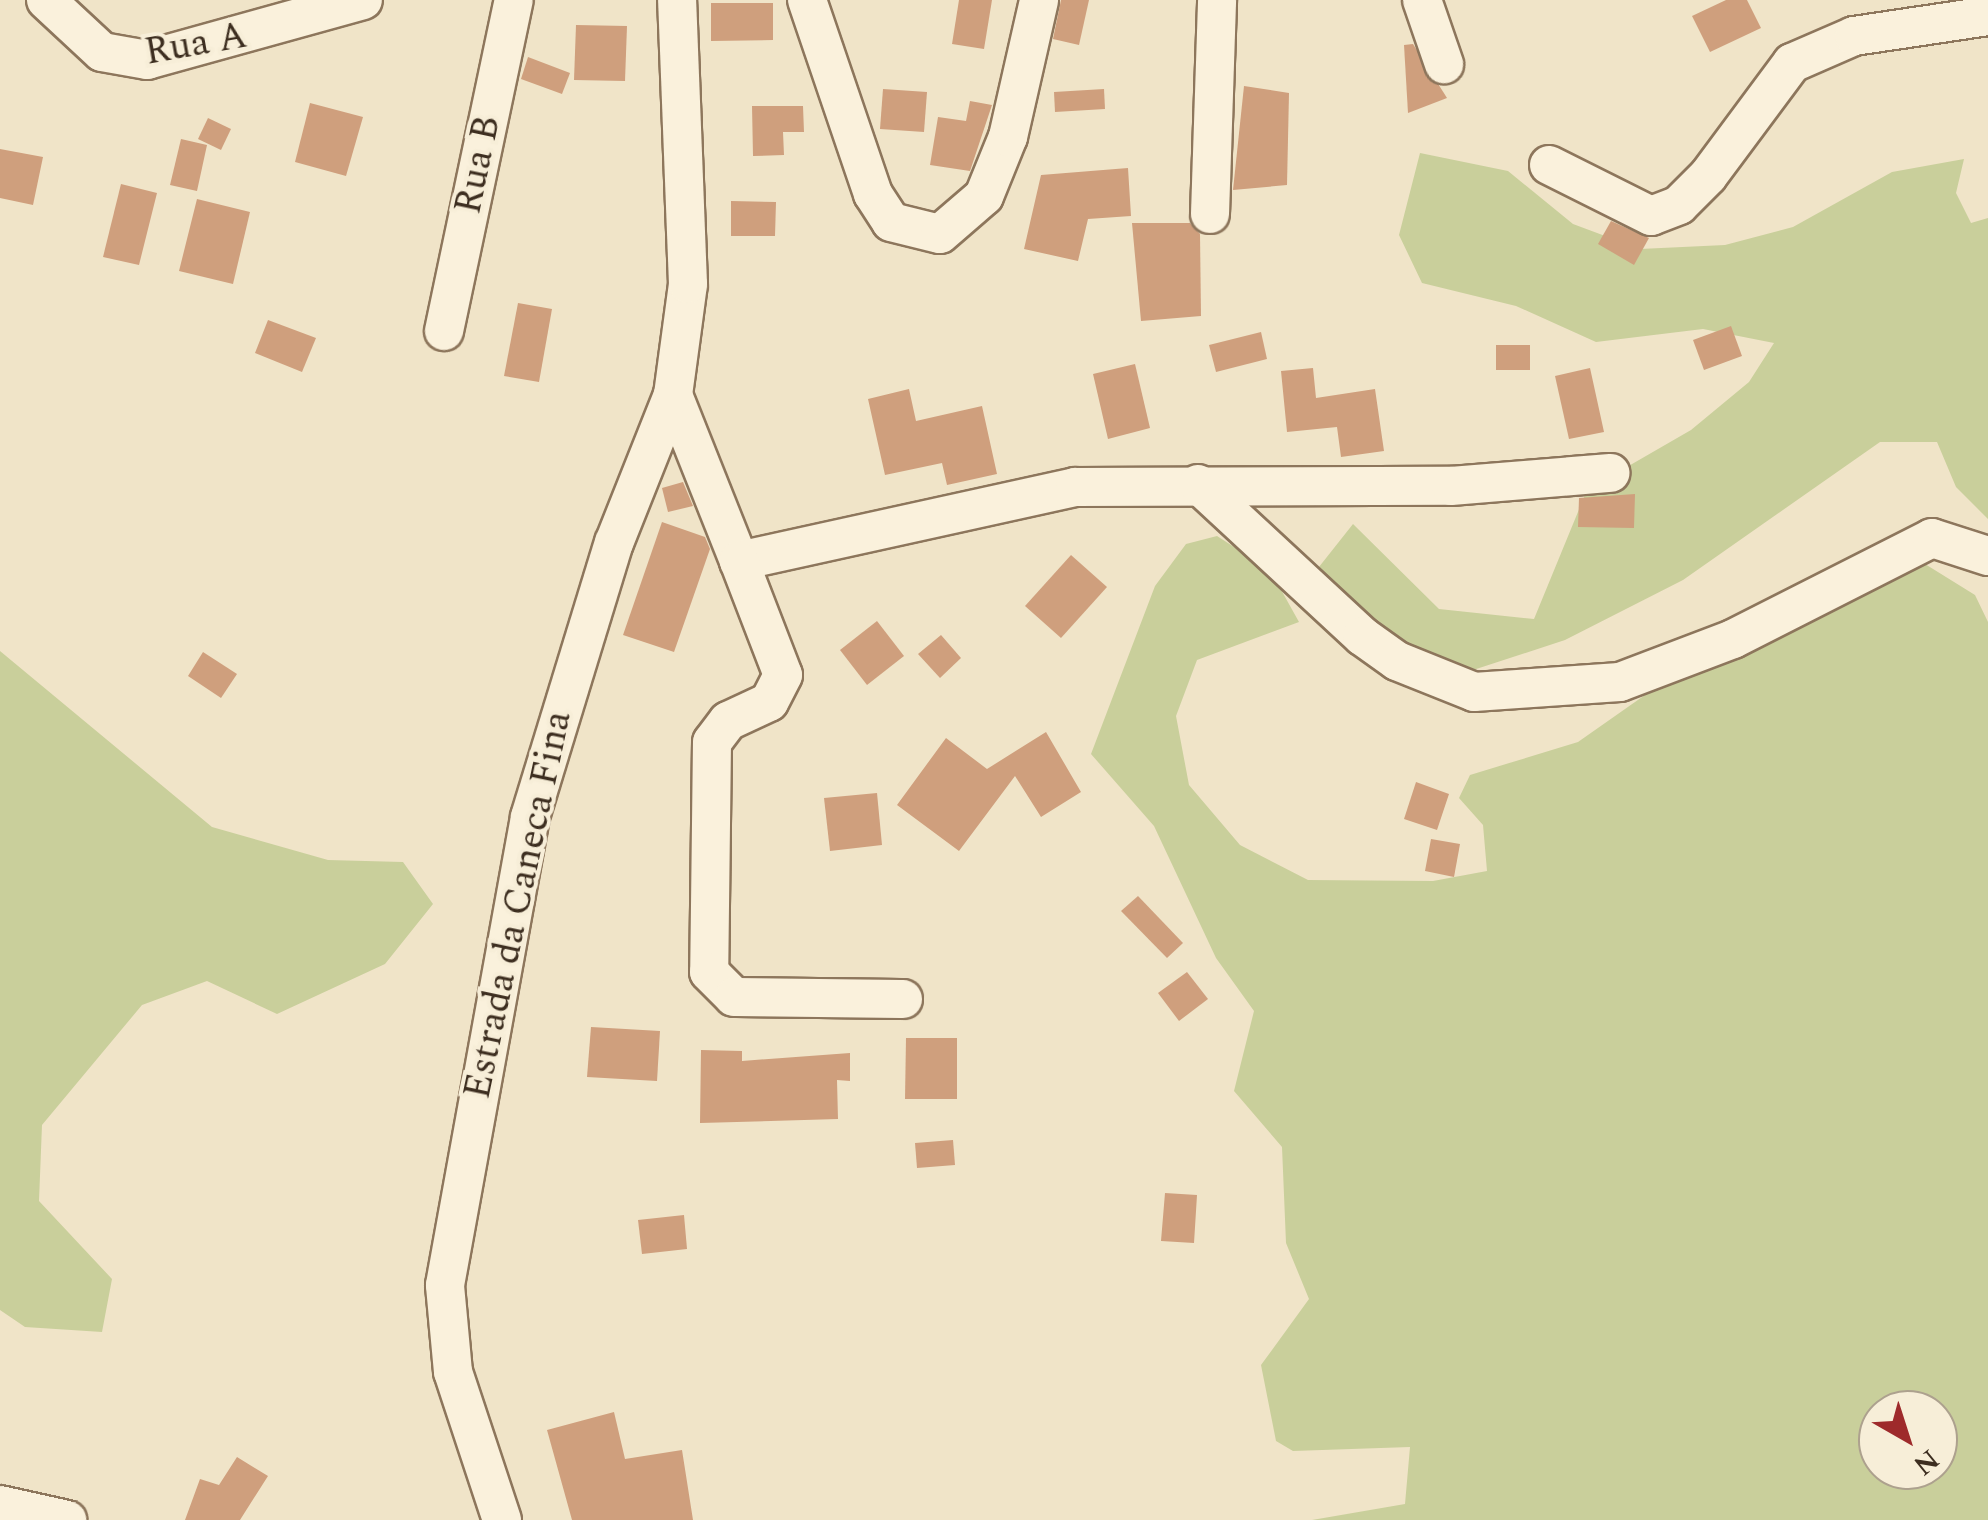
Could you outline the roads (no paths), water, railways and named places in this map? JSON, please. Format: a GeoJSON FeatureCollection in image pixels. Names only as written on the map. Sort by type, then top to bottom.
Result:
{"type":"FeatureCollection","features":[{"type":"Feature","properties":{"kind":"street","name":"Rua A"},"geometry":{"type":"LineString","coordinates":[[46,0],[102,52],[148,60],[363,0]]}},
{"type":"Feature","properties":{"kind":"street","name":"Rua B"},"geometry":{"type":"LineString","coordinates":[[444,330],[514,0]]}},
{"type":"Feature","properties":{"kind":"street","name":"Estrada da Caneca Fina"},"geometry":{"type":"LineString","coordinates":[[502,1520],[453,1372],[445,1285],[530,817],[614,543],[673,396],[688,284],[677,0]]}},
{"type":"Feature","properties":{"kind":"street"},"geometry":{"type":"LineString","coordinates":[[807,0],[873,194],[891,222],[940,234],[984,196],[1008,137],[1038,0]]}},
{"type":"Feature","properties":{"kind":"street"},"geometry":{"type":"LineString","coordinates":[[1210,214],[1216,0]]}},
{"type":"Feature","properties":{"kind":"street"},"geometry":{"type":"LineString","coordinates":[[1422,0],[1444,64]]}},
{"type":"Feature","properties":{"kind":"street"},"geometry":{"type":"LineString","coordinates":[[1549,165],[1651,216],[1679,205],[1708,176],[1792,62],[1854,36],[1988,16]]}},
{"type":"Feature","properties":{"kind":"street"},"geometry":{"type":"LineString","coordinates":[[673,396],[783,675],[769,702],[728,720],[712,742],[710,972],[734,997],[902,998]]}},
{"type":"Feature","properties":{"kind":"street"},"geometry":{"type":"LineString","coordinates":[[739,562],[1075,488],[1198,484],[1450,486],[1610,473]]}},
{"type":"Feature","properties":{"kind":"street"},"geometry":{"type":"LineString","coordinates":[[1198,484],[1362,636],[1397,661],[1474,692],[1620,682],[1733,639],[1932,538],[1988,556]]}},
{"type":"Feature","properties":{"kind":"street"},"geometry":{"type":"LineString","coordinates":[[0,1506],[67,1520]]}}]}
